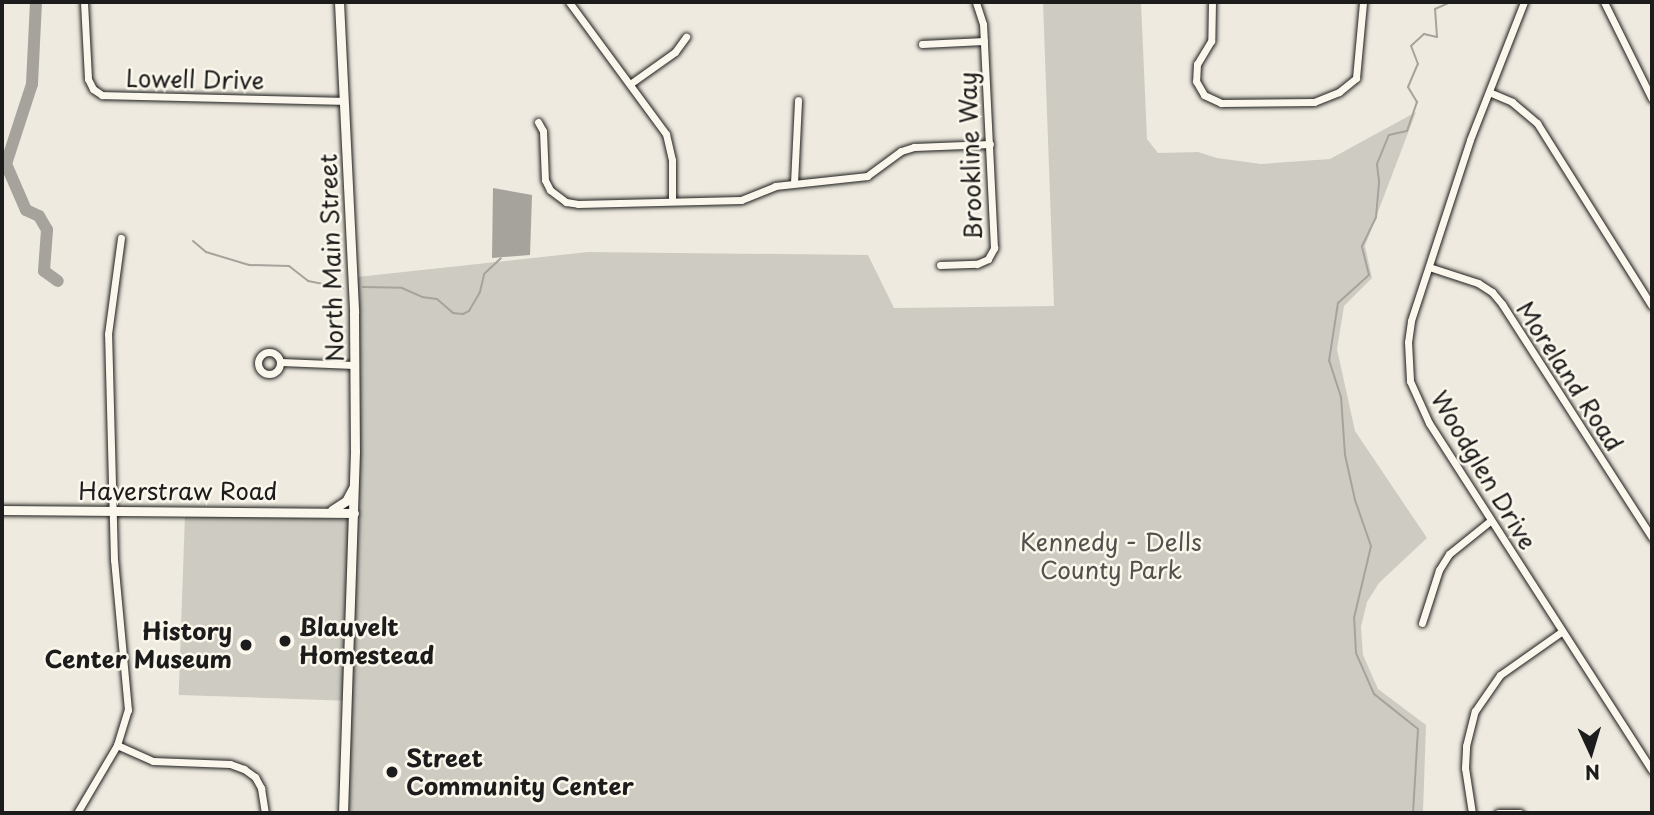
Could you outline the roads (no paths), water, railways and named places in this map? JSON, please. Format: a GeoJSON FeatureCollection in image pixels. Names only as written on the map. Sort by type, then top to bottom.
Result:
{"type":"FeatureCollection","features":[{"type":"Feature","properties":{"kind":"street","name":"Lowell Drive"},"geometry":{"type":"LineString","coordinates":[[83,2],[88,79],[93,89],[103,94],[344,101]]}},
{"type":"Feature","properties":{"kind":"street","name":"North Main Street"},"geometry":{"type":"LineString","coordinates":[[340,2],[354,365],[355,480],[343,813]]}},
{"type":"Feature","properties":{"kind":"street"},"geometry":{"type":"LineString","coordinates":[[569,2],[666,134],[672,160],[671,201]]}},
{"type":"Feature","properties":{"kind":"street","name":"Brookline Way"},"geometry":{"type":"LineString","coordinates":[[940,265],[977,264],[988,259],[994,248],[983,24],[976,2]]}},
{"type":"Feature","properties":{"kind":"street"},"geometry":{"type":"LineString","coordinates":[[1212,2],[1211,41],[1197,64],[1196,81],[1204,95],[1221,103],[1314,102],[1339,92],[1356,78],[1363,2]]}},
{"type":"Feature","properties":{"kind":"street","name":"Woodglen Drive"},"geometry":{"type":"LineString","coordinates":[[1524,2],[1489,92],[1429,267],[1408,342],[1410,381],[1429,423],[1652,771]]}},
{"type":"Feature","properties":{"kind":"street"},"geometry":{"type":"LineString","coordinates":[[1604,2],[1652,99]]}},
{"type":"Feature","properties":{"kind":"street"},"geometry":{"type":"LineString","coordinates":[[630,84],[675,52],[686,37]]}},
{"type":"Feature","properties":{"kind":"street"},"geometry":{"type":"LineString","coordinates":[[922,44],[984,41]]}},
{"type":"Feature","properties":{"kind":"street"},"geometry":{"type":"LineString","coordinates":[[1489,92],[1525,110],[1537,123],[1652,306]]}},
{"type":"Feature","properties":{"kind":"street"},"geometry":{"type":"LineString","coordinates":[[794,183],[798,100]]}},
{"type":"Feature","properties":{"kind":"street"},"geometry":{"type":"LineString","coordinates":[[538,122],[544,140],[545,180],[556,197],[578,204],[741,200],[775,186],[867,176],[901,151],[914,147],[990,144]]}},
{"type":"Feature","properties":{"kind":"street"},"geometry":{"type":"LineString","coordinates":[[77,813],[117,745],[128,710],[114,560],[108,334],[121,238]]}},
{"type":"Feature","properties":{"kind":"street","name":"Moreland Road"},"geometry":{"type":"LineString","coordinates":[[1429,267],[1478,283],[1492,292],[1502,304],[1652,538]]}},
{"type":"Feature","properties":{"kind":"street"},"geometry":{"type":"LineString","coordinates":[[281,362],[354,365]]}},
{"type":"Feature","properties":{"kind":"street"},"geometry":{"type":"LineString","coordinates":[[320,511],[337,508],[346,501],[355,480]]}},
{"type":"Feature","properties":{"kind":"street","name":"Haverstraw Road"},"geometry":{"type":"LineString","coordinates":[[2,510],[354,513]]}},
{"type":"Feature","properties":{"kind":"street"},"geometry":{"type":"LineString","coordinates":[[1422,623],[1439,570],[1449,554],[1490,521]]}},
{"type":"Feature","properties":{"kind":"street"},"geometry":{"type":"LineString","coordinates":[[1472,813],[1465,768],[1467,737],[1475,711],[1500,675],[1561,632]]}},
{"type":"Feature","properties":{"kind":"street"},"geometry":{"type":"LineString","coordinates":[[117,745],[153,761],[230,764],[244,769],[255,777],[261,788],[265,813]]}},
{"type":"Feature","properties":{"kind":"street"},"geometry":{"type":"LineString","coordinates":[[1498,813],[1520,813]]}},
{"type":"Feature","properties":{"kind":"waterway"},"geometry":{"type":"LineString","coordinates":[[36,2],[32,84],[6,164],[26,210],[39,216],[47,230],[44,271],[58,281]]}},
{"type":"Feature","properties":{"kind":"waterway"},"geometry":{"type":"LineString","coordinates":[[1413,813],[1418,729],[1374,694],[1356,653],[1354,618],[1371,546],[1355,500],[1345,455],[1341,397],[1329,361],[1338,303],[1369,275],[1362,246],[1376,217],[1379,181],[1377,164],[1389,135],[1407,131],[1417,102],[1408,87],[1418,64],[1411,46],[1424,34],[1437,37],[1435,9],[1451,2]]}},
{"type":"Feature","properties":{"kind":"waterway"},"geometry":{"type":"LineString","coordinates":[[193,241],[206,252],[249,265],[289,266],[308,281],[343,288]]}},
{"type":"Feature","properties":{"kind":"waterway"},"geometry":{"type":"LineString","coordinates":[[363,287],[402,288],[422,297],[437,299],[453,313],[463,314],[469,311],[480,292],[484,274],[501,258]]}},
{"type":"Feature","properties":{"kind":"place","name":"Blauvelt Homestead"},"geometry":{"type":"Point","coordinates":[285,641]}},
{"type":"Feature","properties":{"kind":"place","name":"History Center Museum"},"geometry":{"type":"Point","coordinates":[246,645]}},
{"type":"Feature","properties":{"kind":"place","name":"Street Community Center"},"geometry":{"type":"Point","coordinates":[392,772]}},
{"type":"Feature","properties":{"kind":"park label","name":"Kennedy - Dells County Park"},"geometry":{"type":"Point","coordinates":[1111,556]}}]}
